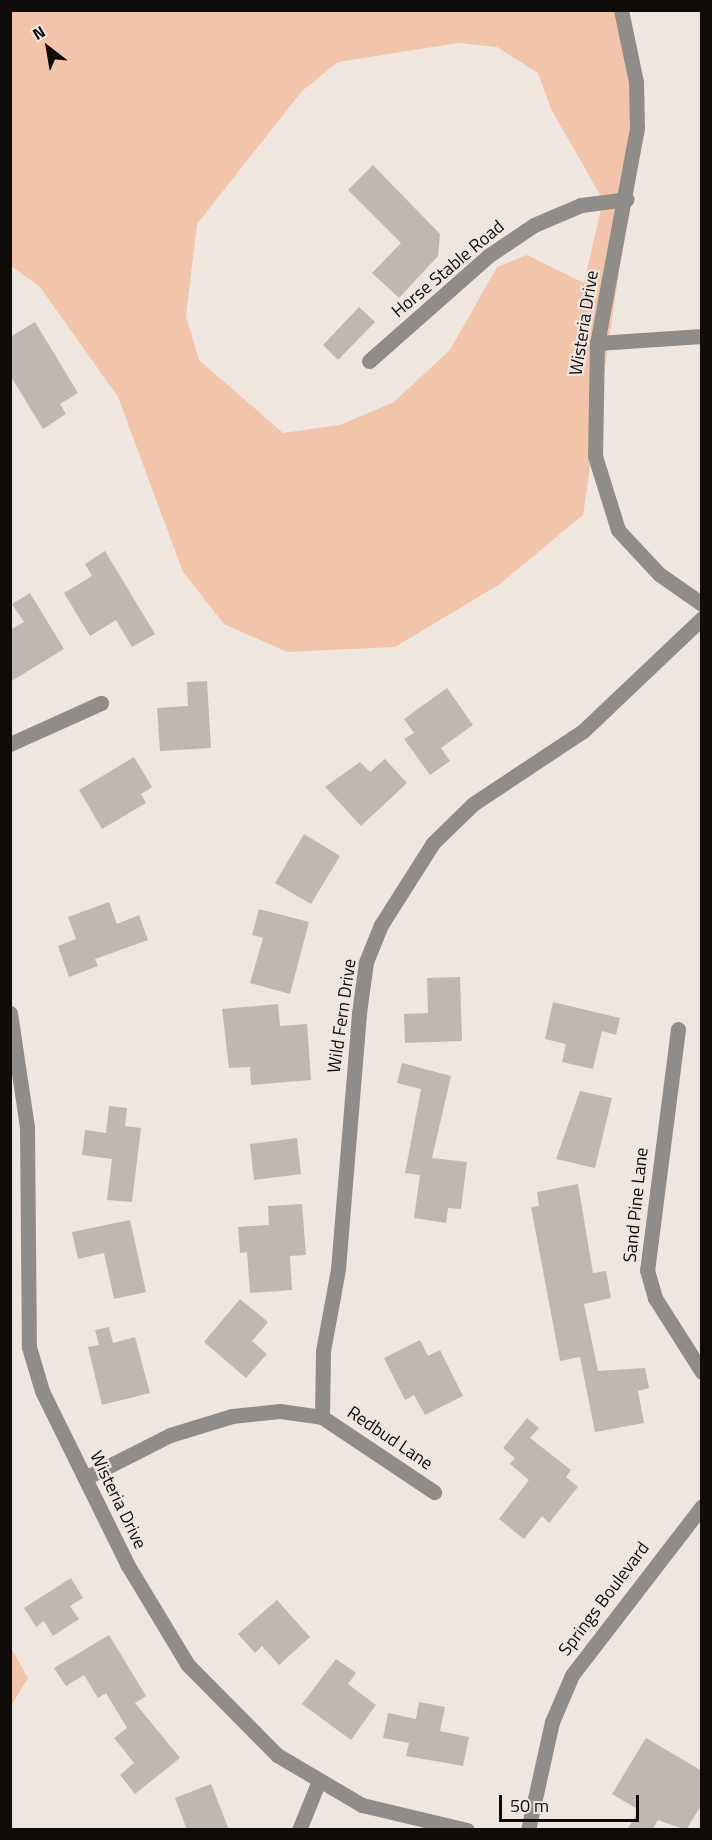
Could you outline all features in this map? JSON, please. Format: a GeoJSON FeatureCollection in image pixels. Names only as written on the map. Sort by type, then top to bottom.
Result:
{"type":"FeatureCollection","features":[{"type":"Feature","properties":{"kind":"street","name":"Wisteria Drive"},"geometry":{"type":"LineString","coordinates":[[621,10],[636,82],[637,128],[627,199],[597,344],[595,456],[618,531],[659,574],[702,604]]}},
{"type":"Feature","properties":{"kind":"street","name":"Horse Stable Road"},"geometry":{"type":"LineString","coordinates":[[369,361],[488,256],[534,225],[581,205],[627,199]]}},
{"type":"Feature","properties":{"kind":"street"},"geometry":{"type":"LineString","coordinates":[[597,344],[702,336]]}},
{"type":"Feature","properties":{"kind":"street","name":"Wild Fern Drive"},"geometry":{"type":"LineString","coordinates":[[322,1417],[322,1350],[338,1269],[358,1013],[366,962],[381,925],[433,843],[473,804],[583,731],[702,618]]}},
{"type":"Feature","properties":{"kind":"street"},"geometry":{"type":"LineString","coordinates":[[10,744],[101,703]]}},
{"type":"Feature","properties":{"kind":"street","name":"Wisteria Drive"},"geometry":{"type":"LineString","coordinates":[[10,1014],[27,1127],[29,1347],[42,1391],[126,1564],[188,1665],[262,1741],[318,1783],[362,1805],[467,1830]]}},
{"type":"Feature","properties":{"kind":"street","name":"Sand Pine Lane"},"geometry":{"type":"LineString","coordinates":[[678,1029],[647,1270],[655,1298],[702,1372]]}},
{"type":"Feature","properties":{"kind":"street","name":"Redbud Lane"},"geometry":{"type":"LineString","coordinates":[[86,1478],[170,1435],[232,1416],[280,1411],[322,1417],[363,1439],[434,1492]]}},
{"type":"Feature","properties":{"kind":"street","name":"Springs Boulevard"},"geometry":{"type":"LineString","coordinates":[[528,1830],[552,1722],[572,1675],[702,1506]]}},
{"type":"Feature","properties":{"kind":"street"},"geometry":{"type":"LineString","coordinates":[[299,1830],[318,1783]]}},
{"type":"Feature","properties":{"kind":"shaded area"},"geometry":{"type":"Polygon","coordinates":[[[10,11],[618,11],[645,98],[583,515],[500,584],[395,647],[287,652],[224,624],[183,572],[118,397],[40,287],[11,266],[10,11]],[[458,43],[338,62],[302,91],[197,224],[186,316],[199,360],[283,433],[340,425],[394,402],[450,350],[497,267],[527,255],[584,283],[603,200],[551,109],[538,73],[497,47],[458,43]]]}},
{"type":"Feature","properties":{"kind":"shaded area"},"geometry":{"type":"Polygon","coordinates":[[[10,1646],[28,1678],[12,1704],[10,1702],[10,1646]]]}},
{"type":"Feature","properties":{"kind":"building"},"geometry":{"type":"Polygon","coordinates":[[[373,165],[440,234],[438,256],[399,298],[372,273],[401,243],[348,190],[373,165]]]}},
{"type":"Feature","properties":{"kind":"building"},"geometry":{"type":"Polygon","coordinates":[[[359,307],[375,322],[338,360],[323,345],[359,307]]]}},
{"type":"Feature","properties":{"kind":"building"},"geometry":{"type":"Polygon","coordinates":[[[35,322],[78,393],[60,404],[66,414],[43,429],[10,375],[10,337],[35,322]]]}},
{"type":"Feature","properties":{"kind":"building"},"geometry":{"type":"Polygon","coordinates":[[[105,551],[155,634],[132,647],[116,620],[90,636],[64,593],[92,576],[85,564],[105,551]]]}},
{"type":"Feature","properties":{"kind":"building"},"geometry":{"type":"Polygon","coordinates":[[[30,593],[64,649],[10,682],[10,630],[24,622],[12,604],[30,593]]]}},
{"type":"Feature","properties":{"kind":"building"},"geometry":{"type":"Polygon","coordinates":[[[207,681],[211,748],[160,751],[157,708],[188,706],[187,682],[207,681]]]}},
{"type":"Feature","properties":{"kind":"building"},"geometry":{"type":"Polygon","coordinates":[[[447,688],[473,725],[441,748],[450,761],[430,775],[404,739],[414,733],[404,719],[447,688]]]}},
{"type":"Feature","properties":{"kind":"building"},"geometry":{"type":"Polygon","coordinates":[[[134,757],[152,787],[141,794],[146,803],[102,829],[79,790],[134,757]]]}},
{"type":"Feature","properties":{"kind":"building"},"geometry":{"type":"Polygon","coordinates":[[[385,759],[407,783],[361,826],[325,787],[360,762],[370,772],[385,759]]]}},
{"type":"Feature","properties":{"kind":"building"},"geometry":{"type":"Polygon","coordinates":[[[304,834],[340,856],[311,904],[275,883],[304,834]]]}},
{"type":"Feature","properties":{"kind":"building"},"geometry":{"type":"Polygon","coordinates":[[[109,902],[117,924],[139,915],[148,940],[95,959],[98,966],[69,977],[58,946],[76,939],[68,917],[109,902]]]}},
{"type":"Feature","properties":{"kind":"building"},"geometry":{"type":"Polygon","coordinates":[[[259,909],[309,922],[290,994],[250,983],[263,938],[252,935],[259,909]]]}},
{"type":"Feature","properties":{"kind":"building"},"geometry":{"type":"Polygon","coordinates":[[[460,977],[462,1041],[405,1043],[404,1014],[428,1013],[427,978],[460,977]]]}},
{"type":"Feature","properties":{"kind":"building"},"geometry":{"type":"Polygon","coordinates":[[[553,1002],[620,1018],[616,1035],[602,1031],[593,1069],[562,1062],[566,1044],[545,1039],[553,1002]]]}},
{"type":"Feature","properties":{"kind":"building"},"geometry":{"type":"Polygon","coordinates":[[[278,1004],[280,1026],[307,1024],[311,1080],[251,1085],[250,1067],[229,1068],[222,1009],[278,1004]]]}},
{"type":"Feature","properties":{"kind":"building"},"geometry":{"type":"Polygon","coordinates":[[[402,1063],[451,1076],[432,1158],[467,1162],[461,1209],[448,1208],[446,1223],[414,1218],[420,1175],[405,1173],[421,1089],[397,1083],[402,1063]]]}},
{"type":"Feature","properties":{"kind":"building"},"geometry":{"type":"Polygon","coordinates":[[[580,1091],[612,1098],[595,1168],[556,1159],[580,1091]]]}},
{"type":"Feature","properties":{"kind":"building"},"geometry":{"type":"Polygon","coordinates":[[[109,1106],[127,1108],[125,1126],[141,1128],[132,1202],[107,1200],[112,1159],[82,1155],[85,1130],[106,1133],[109,1106]]]}},
{"type":"Feature","properties":{"kind":"building"},"geometry":{"type":"Polygon","coordinates":[[[297,1138],[301,1174],[254,1180],[250,1144],[297,1138]]]}},
{"type":"Feature","properties":{"kind":"building"},"geometry":{"type":"Polygon","coordinates":[[[578,1184],[593,1273],[606,1271],[611,1298],[584,1304],[598,1371],[645,1368],[649,1388],[638,1391],[644,1423],[595,1432],[580,1357],[560,1361],[531,1207],[539,1206],[537,1192],[578,1184]]]}},
{"type":"Feature","properties":{"kind":"building"},"geometry":{"type":"Polygon","coordinates":[[[302,1204],[306,1255],[290,1256],[292,1290],[250,1293],[247,1252],[240,1253],[238,1227],[269,1225],[268,1206],[302,1204]]]}},
{"type":"Feature","properties":{"kind":"building"},"geometry":{"type":"Polygon","coordinates":[[[130,1220],[146,1292],[114,1299],[104,1253],[78,1259],[72,1232],[130,1220]]]}},
{"type":"Feature","properties":{"kind":"building"},"geometry":{"type":"Polygon","coordinates":[[[240,1299],[268,1322],[252,1341],[267,1354],[246,1378],[204,1342],[240,1299]]]}},
{"type":"Feature","properties":{"kind":"building"},"geometry":{"type":"Polygon","coordinates":[[[109,1327],[113,1343],[135,1337],[150,1393],[102,1405],[88,1347],[99,1345],[95,1330],[109,1327]]]}},
{"type":"Feature","properties":{"kind":"building"},"geometry":{"type":"Polygon","coordinates":[[[420,1340],[428,1356],[440,1350],[463,1396],[425,1415],[414,1395],[405,1400],[384,1358],[420,1340]]]}},
{"type":"Feature","properties":{"kind":"building"},"geometry":{"type":"Polygon","coordinates":[[[527,1418],[539,1428],[530,1438],[571,1470],[566,1477],[578,1487],[549,1523],[542,1516],[524,1539],[499,1519],[529,1480],[510,1464],[515,1458],[503,1448],[527,1418]]]}},
{"type":"Feature","properties":{"kind":"building"},"geometry":{"type":"Polygon","coordinates":[[[71,1578],[83,1598],[70,1606],[79,1619],[53,1636],[44,1621],[36,1627],[24,1608],[71,1578]]]}},
{"type":"Feature","properties":{"kind":"building"},"geometry":{"type":"Polygon","coordinates":[[[277,1600],[310,1637],[279,1665],[262,1646],[255,1653],[238,1634],[277,1600]]]}},
{"type":"Feature","properties":{"kind":"building"},"geometry":{"type":"Polygon","coordinates":[[[109,1635],[146,1696],[135,1703],[180,1758],[135,1794],[120,1775],[134,1763],[114,1738],[127,1728],[106,1693],[98,1698],[84,1675],[66,1686],[54,1668],[109,1635]]]}},
{"type":"Feature","properties":{"kind":"building"},"geometry":{"type":"Polygon","coordinates":[[[336,1659],[356,1673],[348,1684],[376,1705],[351,1740],[302,1704],[336,1659]]]}},
{"type":"Feature","properties":{"kind":"building"},"geometry":{"type":"Polygon","coordinates":[[[419,1702],[445,1707],[440,1731],[469,1737],[463,1766],[406,1756],[409,1743],[383,1738],[388,1713],[416,1719],[419,1702]]]}},
{"type":"Feature","properties":{"kind":"building"},"geometry":{"type":"Polygon","coordinates":[[[646,1738],[702,1771],[702,1804],[686,1830],[658,1820],[652,1830],[627,1830],[639,1810],[612,1794],[646,1738]]]}},
{"type":"Feature","properties":{"kind":"building"},"geometry":{"type":"Polygon","coordinates":[[[211,1784],[229,1830],[187,1830],[175,1798],[211,1784]]]}}]}
